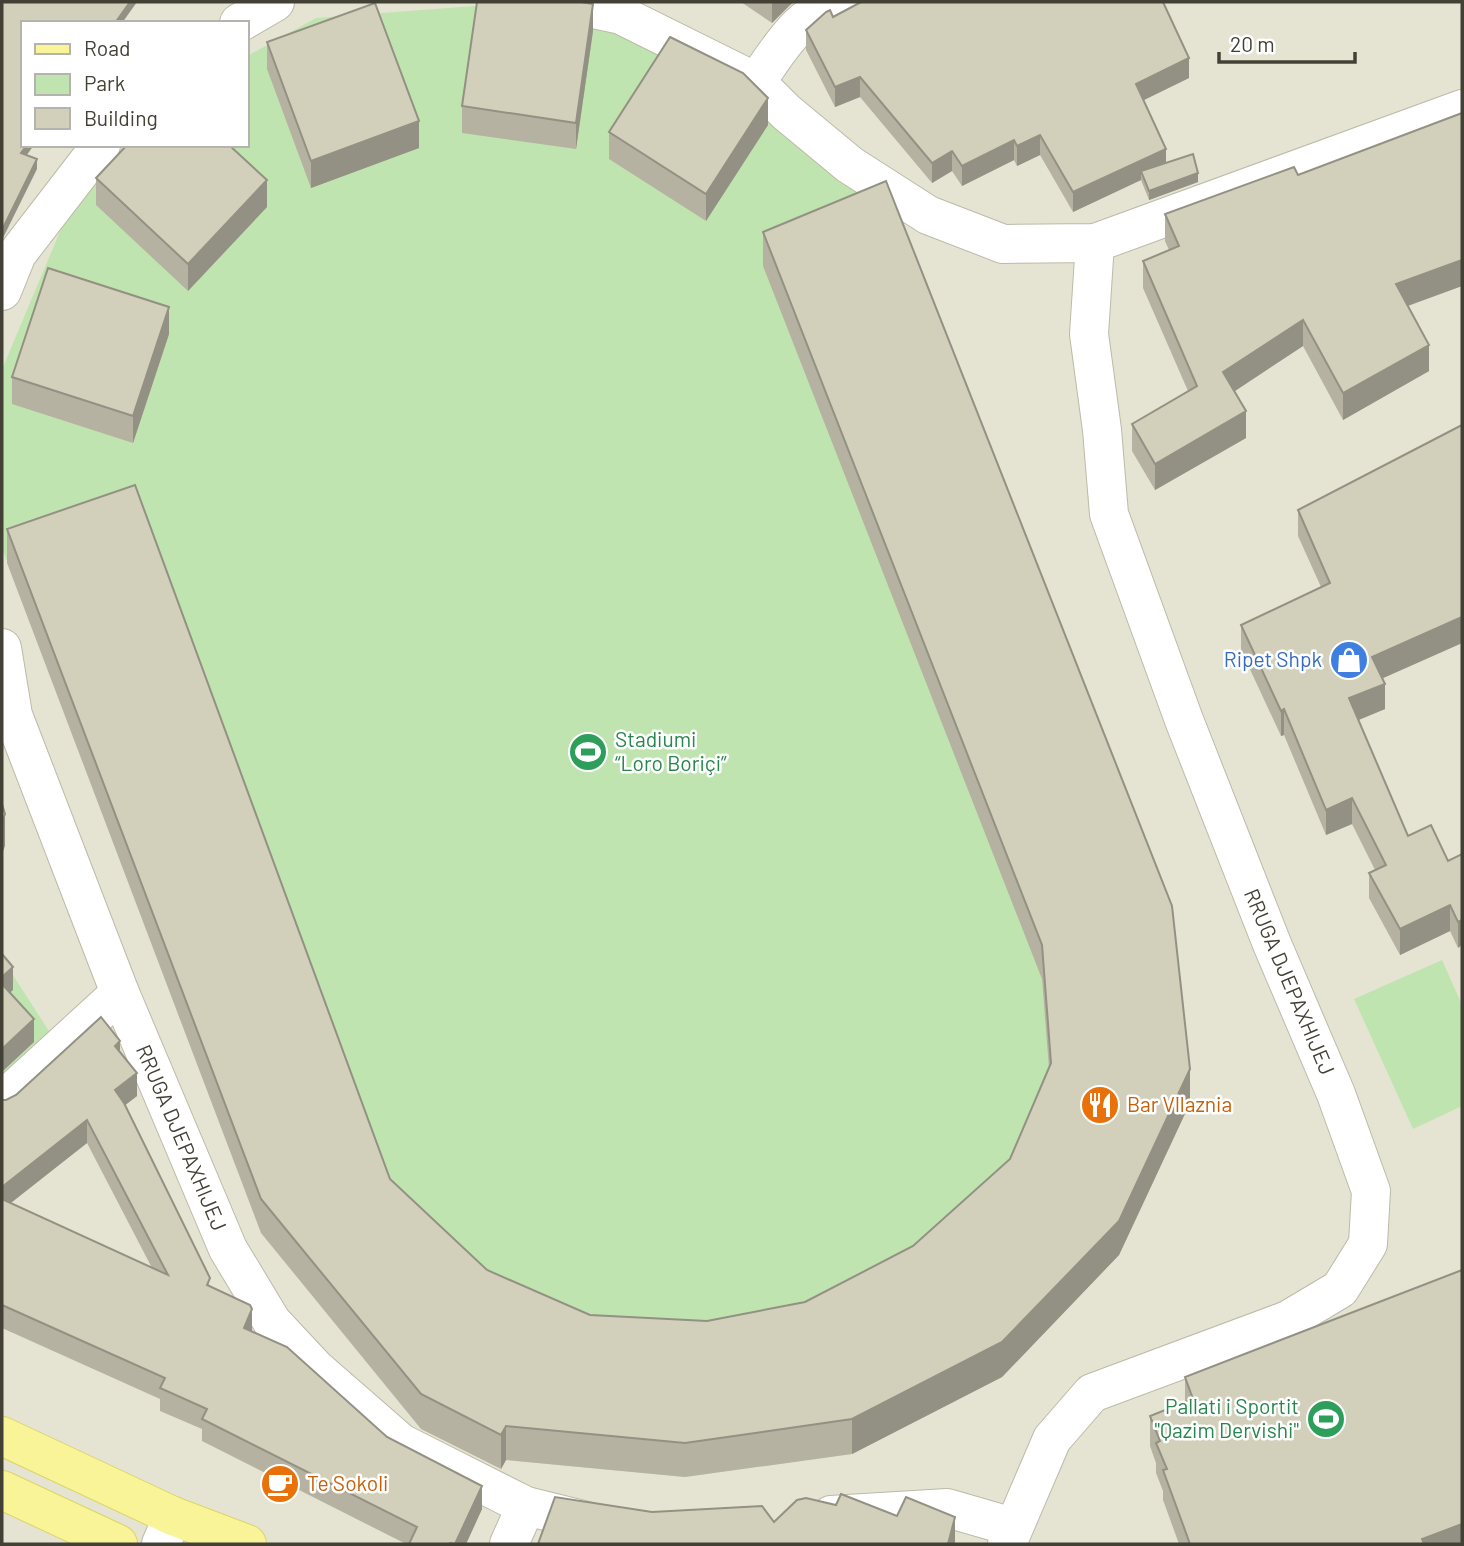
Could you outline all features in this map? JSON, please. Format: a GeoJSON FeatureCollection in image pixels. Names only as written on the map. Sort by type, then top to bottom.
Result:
{"type":"FeatureCollection","features":[{"type":"Feature","properties":{"kind":"main road"},"geometry":{"type":"LineString","coordinates":[[2,1436],[167,1530],[247,1544]]}},
{"type":"Feature","properties":{"kind":"main road"},"geometry":{"type":"LineString","coordinates":[[2,1490],[118,1544]]}},
{"type":"Feature","properties":{"kind":"street"},"geometry":{"type":"LineString","coordinates":[[242,21],[275,2]]}},
{"type":"Feature","properties":{"kind":"street"},"geometry":{"type":"LineString","coordinates":[[561,2],[621,15],[756,82],[786,112],[850,165],[928,215],[1003,244],[1095,243],[1462,109]]}},
{"type":"Feature","properties":{"kind":"street"},"geometry":{"type":"LineString","coordinates":[[756,82],[796,25],[832,4],[843,2]]}},
{"type":"Feature","properties":{"kind":"street"},"geometry":{"type":"LineString","coordinates":[[2,291],[18,254],[99,147]]}},
{"type":"Feature","properties":{"kind":"street","name":"RRUGA DJEPAXHIJEJ"},"geometry":{"type":"LineString","coordinates":[[1010,1535],[1052,1439],[1092,1393],[1298,1314],[1340,1289],[1368,1244],[1371,1191],[1367,1179],[1336,1094],[1272,944],[1189,733],[1109,514],[1102,430],[1089,334],[1095,243]]}},
{"type":"Feature","properties":{"kind":"street","name":"RRUGA DJEPAXHIJEJ"},"geometry":{"type":"LineString","coordinates":[[2,648],[13,715],[60,845],[228,1249],[272,1322],[315,1368],[401,1443],[526,1506],[577,1521],[639,1532]]}},
{"type":"Feature","properties":{"kind":"street"},"geometry":{"type":"LineString","coordinates":[[2,1101],[120,993]]}},
{"type":"Feature","properties":{"kind":"street"},"geometry":{"type":"LineString","coordinates":[[509,1544],[526,1506]]}},
{"type":"Feature","properties":{"kind":"street"},"geometry":{"type":"LineString","coordinates":[[801,1520],[893,1509],[947,1508],[1010,1535]]}},
{"type":"Feature","properties":{"kind":"shaded area"},"geometry":{"type":"Polygon","coordinates":[[[2,2],[1462,2],[1462,1544],[2,1544],[2,2]]]}},
{"type":"Feature","properties":{"kind":"green space","name":"Stadiumi “Loro Boriçi”"},"geometry":{"type":"Polygon","coordinates":[[[474,6],[628,29],[773,106],[886,215],[1172,940],[1190,1103],[1119,1255],[1002,1377],[852,1454],[685,1477],[518,1461],[264,1236],[2,548],[3,367],[66,217],[128,147],[248,147],[248,55],[316,18],[474,6]]]}},
{"type":"Feature","properties":{"kind":"green space"},"geometry":{"type":"Polygon","coordinates":[[[2,958],[54,1039],[2,1088],[2,958]]]}},
{"type":"Feature","properties":{"kind":"green space"},"geometry":{"type":"Polygon","coordinates":[[[1442,960],[1462,1005],[1462,1106],[1413,1129],[1354,999],[1442,960]]]}},
{"type":"Feature","properties":{"kind":"building"},"geometry":{"type":"Polygon","coordinates":[[[2,2],[130,2],[116,21],[21,21],[21,147],[26,147],[21,153],[37,159],[2,230],[2,2]]]}},
{"type":"Feature","properties":{"kind":"building"},"geometry":{"type":"Polygon","coordinates":[[[477,2],[593,4],[576,123],[462,106],[477,2]]]}},
{"type":"Feature","properties":{"kind":"building"},"geometry":{"type":"Polygon","coordinates":[[[861,2],[1163,2],[1189,58],[1136,84],[1166,149],[1073,192],[1040,135],[1017,146],[1014,140],[962,166],[952,151],[932,163],[860,77],[835,87],[806,30],[826,12],[830,10],[833,17],[861,2]]]}},
{"type":"Feature","properties":{"kind":"building"},"geometry":{"type":"Polygon","coordinates":[[[375,3],[419,121],[311,161],[267,42],[375,3]]]}},
{"type":"Feature","properties":{"kind":"building"},"geometry":{"type":"Polygon","coordinates":[[[670,37],[743,73],[768,98],[706,194],[609,132],[670,37]]]}},
{"type":"Feature","properties":{"kind":"building"},"geometry":{"type":"Polygon","coordinates":[[[1462,113],[1462,260],[1396,284],[1429,345],[1343,393],[1303,320],[1223,372],[1246,411],[1155,464],[1132,424],[1197,386],[1143,261],[1179,246],[1165,214],[1294,167],[1298,175],[1462,113]]]}},
{"type":"Feature","properties":{"kind":"building"},"geometry":{"type":"Polygon","coordinates":[[[125,147],[231,147],[267,180],[188,264],[96,178],[125,147]]]}},
{"type":"Feature","properties":{"kind":"building"},"geometry":{"type":"Polygon","coordinates":[[[1193,154],[1198,173],[1149,191],[1141,171],[1193,154]]]}},
{"type":"Feature","properties":{"kind":"building"},"geometry":{"type":"Polygon","coordinates":[[[886,181],[1172,906],[1190,1069],[1119,1221],[1002,1342],[852,1419],[685,1443],[506,1426],[501,1435],[421,1394],[261,1199],[7,529],[135,485],[390,1179],[487,1270],[590,1315],[707,1321],[805,1302],[913,1246],[1010,1159],[1051,1063],[1042,945],[763,232],[886,181]]]}},
{"type":"Feature","properties":{"kind":"building"},"geometry":{"type":"Polygon","coordinates":[[[48,268],[169,307],[133,416],[12,377],[48,268]]]}},
{"type":"Feature","properties":{"kind":"building"},"geometry":{"type":"Polygon","coordinates":[[[1462,425],[1462,617],[1372,657],[1385,684],[1349,698],[1408,836],[1431,825],[1448,861],[1462,854],[1462,920],[1458,922],[1450,905],[1400,929],[1369,873],[1386,865],[1352,798],[1326,810],[1284,709],[1281,711],[1241,625],[1330,583],[1298,510],[1462,425]]]}},
{"type":"Feature","properties":{"kind":"building"},"geometry":{"type":"Polygon","coordinates":[[[2,954],[13,967],[2,977],[2,954]]]}},
{"type":"Feature","properties":{"kind":"building"},"geometry":{"type":"Polygon","coordinates":[[[2,984],[34,1019],[2,1049],[2,984]]]}},
{"type":"Feature","properties":{"kind":"building"},"geometry":{"type":"Polygon","coordinates":[[[101,1017],[120,1041],[115,1046],[137,1073],[115,1090],[124,1103],[210,1278],[207,1285],[250,1305],[252,1309],[244,1328],[287,1347],[387,1437],[482,1486],[455,1544],[409,1544],[417,1527],[202,1419],[207,1409],[160,1388],[165,1378],[2,1305],[2,1199],[168,1275],[87,1120],[2,1187],[2,1100],[16,1095],[101,1017]]]}},
{"type":"Feature","properties":{"kind":"building","name":"Pallati i Sportit \"Qazim Dervishi\""},"geometry":{"type":"Polygon","coordinates":[[[1462,1270],[1462,1524],[1422,1539],[1424,1544],[1190,1544],[1163,1470],[1167,1469],[1156,1443],[1160,1441],[1150,1416],[1193,1399],[1185,1377],[1462,1270]]]}},
{"type":"Feature","properties":{"kind":"building"},"geometry":{"type":"Polygon","coordinates":[[[841,1494],[897,1516],[906,1497],[955,1517],[948,1544],[538,1544],[555,1497],[652,1512],[762,1506],[774,1522],[797,1500],[806,1498],[836,1505],[841,1494]]]}},
{"type":"Feature","properties":{"kind":"place","name":"Ripet Shpk"},"geometry":{"type":"Point","coordinates":[1349,660]}},
{"type":"Feature","properties":{"kind":"place","name":"Stadiumi “Loro Boriçi”"},"geometry":{"type":"Point","coordinates":[588,752]}},
{"type":"Feature","properties":{"kind":"place","name":"Bar Vllaznia"},"geometry":{"type":"Point","coordinates":[1100,1105]}},
{"type":"Feature","properties":{"kind":"place","name":"Pallati i Sportit \"Qazim Dervishi\""},"geometry":{"type":"Point","coordinates":[1326,1419]}},
{"type":"Feature","properties":{"kind":"place","name":"Te Sokoli"},"geometry":{"type":"Point","coordinates":[280,1484]}}]}
